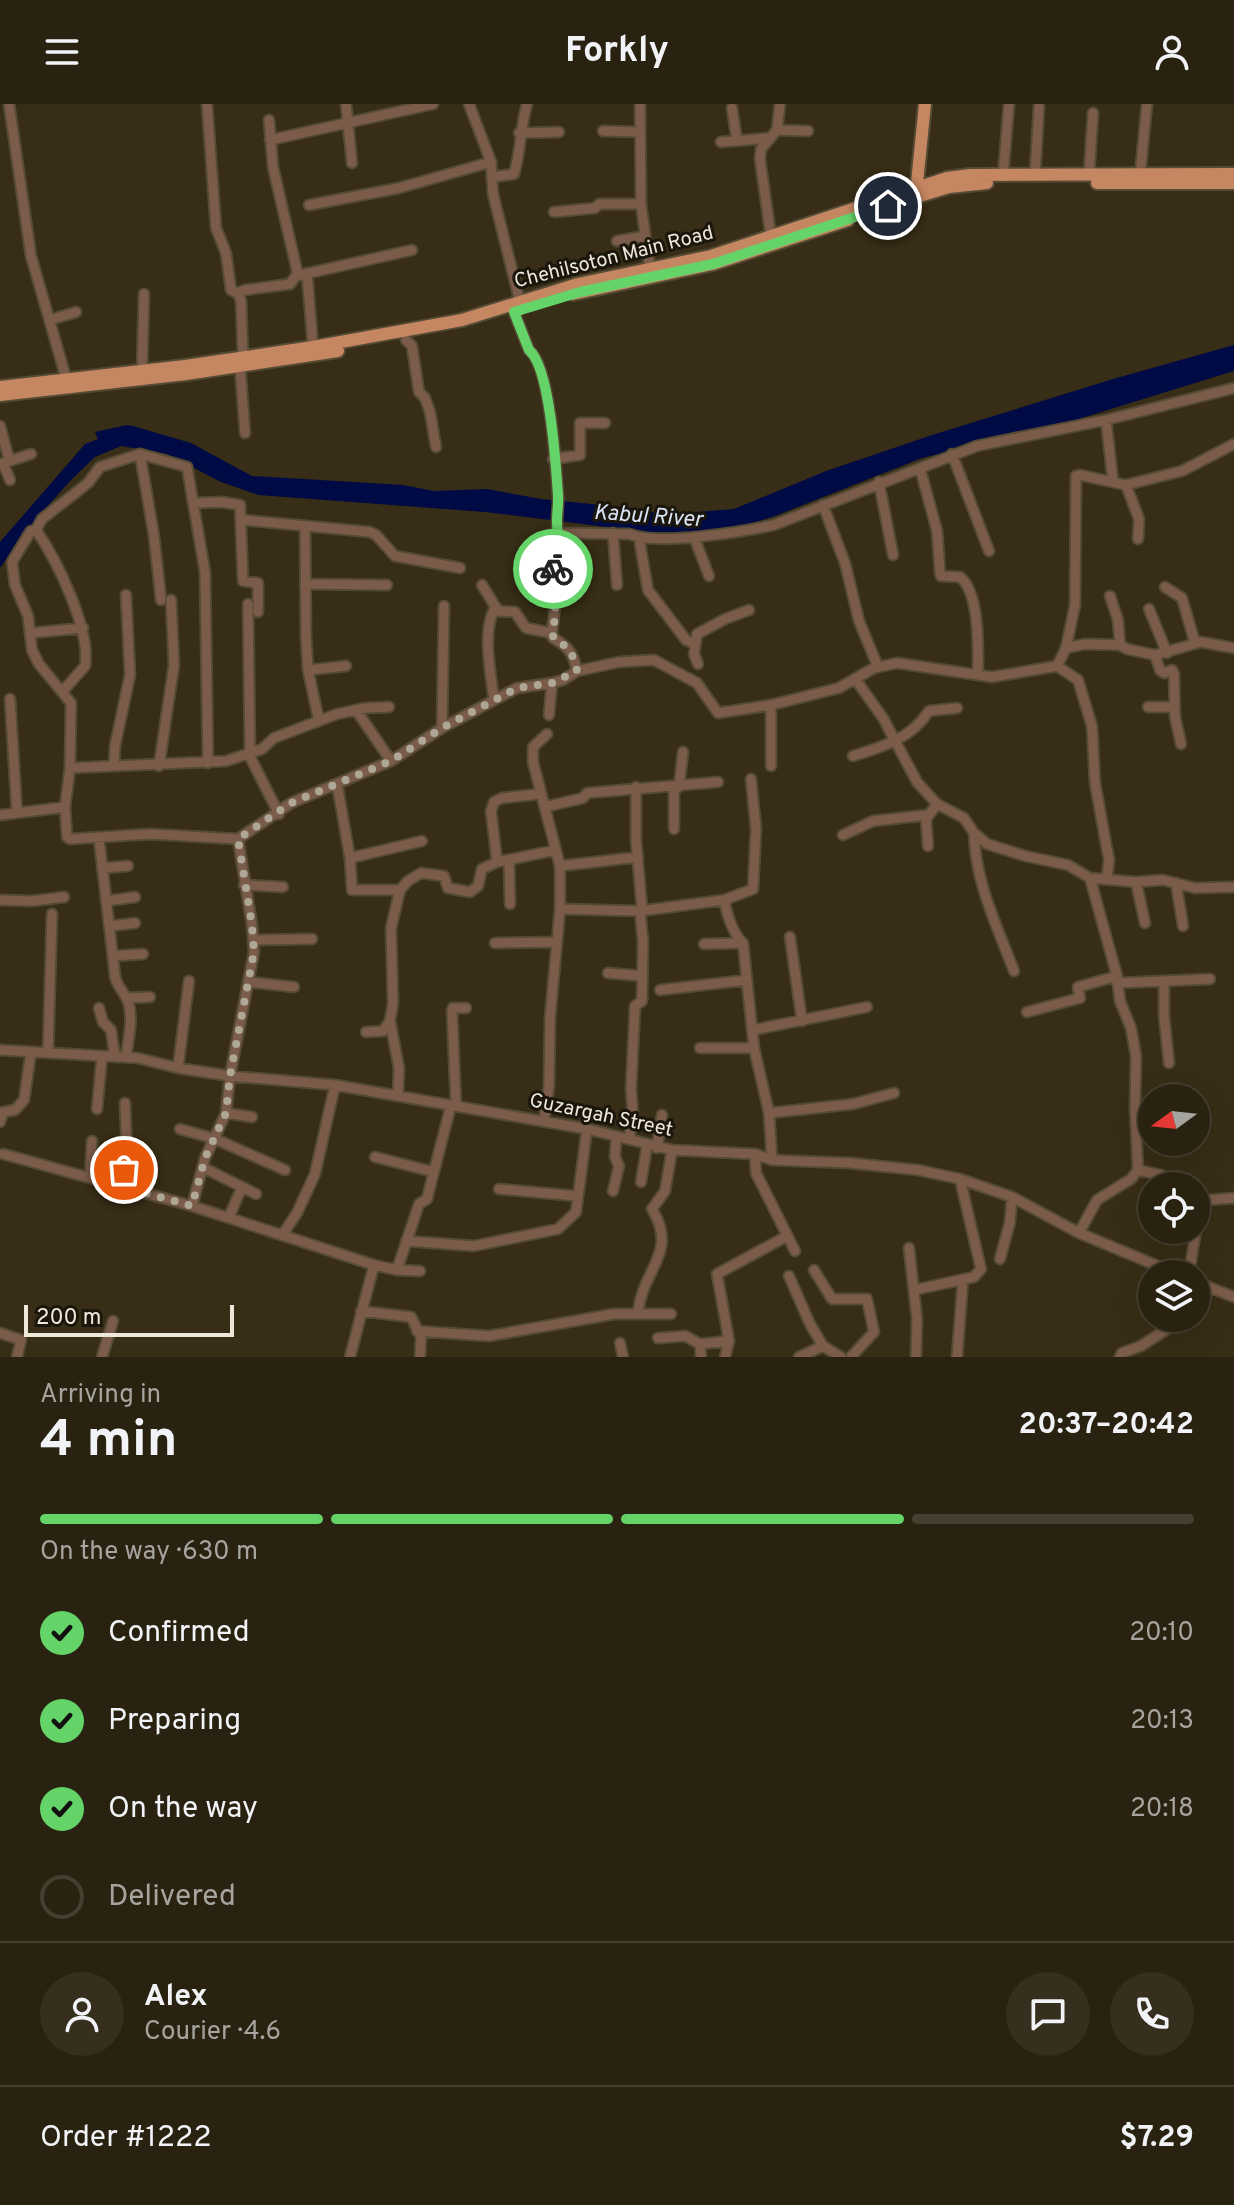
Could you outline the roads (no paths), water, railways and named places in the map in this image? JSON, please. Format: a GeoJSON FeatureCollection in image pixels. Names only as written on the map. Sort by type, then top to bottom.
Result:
{"type":"FeatureCollection","features":[{"type":"Feature","properties":{"kind":"main road"},"geometry":{"type":"LineString","coordinates":[[916,192],[925,104]]}},
{"type":"Feature","properties":{"kind":"main road","name":"Chehilsoton Main Road"},"geometry":{"type":"LineString","coordinates":[[0,395],[406,340],[465,328],[578,284],[711,256],[970,175],[1234,174]]}},
{"type":"Feature","properties":{"kind":"main road","name":"Chehilsoton Main Road"},"geometry":{"type":"LineString","coordinates":[[0,387],[242,361],[462,320],[713,264],[770,247],[916,192],[971,183],[1234,183]]}},
{"type":"Feature","properties":{"kind":"street"},"geometry":{"type":"LineString","coordinates":[[9,104],[31,256],[66,378]]}},
{"type":"Feature","properties":{"kind":"street"},"geometry":{"type":"LineString","coordinates":[[207,104],[216,228],[226,253],[231,290],[238,293],[241,301],[245,433]]}},
{"type":"Feature","properties":{"kind":"street"},"geometry":{"type":"LineString","coordinates":[[346,104],[352,163]]}},
{"type":"Feature","properties":{"kind":"street"},"geometry":{"type":"LineString","coordinates":[[270,140],[407,106],[433,104]]}},
{"type":"Feature","properties":{"kind":"street"},"geometry":{"type":"LineString","coordinates":[[469,104],[491,162],[493,194],[517,307],[529,350],[539,365],[549,405],[558,498],[557,529]]}},
{"type":"Feature","properties":{"kind":"street"},"geometry":{"type":"LineString","coordinates":[[493,177],[514,174],[519,158],[519,133],[527,104]]}},
{"type":"Feature","properties":{"kind":"street"},"geometry":{"type":"LineString","coordinates":[[640,104],[641,204],[650,269]]}},
{"type":"Feature","properties":{"kind":"street"},"geometry":{"type":"LineString","coordinates":[[771,237],[760,159],[761,149],[773,134],[780,104]]}},
{"type":"Feature","properties":{"kind":"street"},"geometry":{"type":"LineString","coordinates":[[1003,176],[1009,104]]}},
{"type":"Feature","properties":{"kind":"street"},"geometry":{"type":"LineString","coordinates":[[1140,175],[1147,104]]}},
{"type":"Feature","properties":{"kind":"street"},"geometry":{"type":"LineString","coordinates":[[1035,175],[1039,107]]}},
{"type":"Feature","properties":{"kind":"street"},"geometry":{"type":"LineString","coordinates":[[732,108],[737,141]]}},
{"type":"Feature","properties":{"kind":"street"},"geometry":{"type":"LineString","coordinates":[[1089,175],[1093,113]]}},
{"type":"Feature","properties":{"kind":"street"},"geometry":{"type":"LineString","coordinates":[[269,120],[283,219],[303,274],[313,347]]}},
{"type":"Feature","properties":{"kind":"street"},"geometry":{"type":"LineString","coordinates":[[603,131],[640,132]]}},
{"type":"Feature","properties":{"kind":"street"},"geometry":{"type":"LineString","coordinates":[[721,142],[808,131]]}},
{"type":"Feature","properties":{"kind":"street"},"geometry":{"type":"LineString","coordinates":[[519,133],[559,132]]}},
{"type":"Feature","properties":{"kind":"street"},"geometry":{"type":"LineString","coordinates":[[309,205],[399,188],[491,162]]}},
{"type":"Feature","properties":{"kind":"street"},"geometry":{"type":"LineString","coordinates":[[554,212],[595,208],[599,204],[641,204]]}},
{"type":"Feature","properties":{"kind":"street"},"geometry":{"type":"LineString","coordinates":[[617,241],[645,236]]}},
{"type":"Feature","properties":{"kind":"street"},"geometry":{"type":"LineString","coordinates":[[238,293],[290,284],[303,274],[412,250]]}},
{"type":"Feature","properties":{"kind":"street"},"geometry":{"type":"LineString","coordinates":[[142,371],[144,294]]}},
{"type":"Feature","properties":{"kind":"street"},"geometry":{"type":"LineString","coordinates":[[50,320],[76,312]]}},
{"type":"Feature","properties":{"kind":"street"},"geometry":{"type":"LineString","coordinates":[[406,340],[412,346],[419,392],[430,412],[436,447]]}},
{"type":"Feature","properties":{"kind":"street"},"geometry":{"type":"LineString","coordinates":[[577,671],[573,653],[553,638],[552,633],[557,588],[549,535],[557,529],[629,534],[639,538],[694,537],[774,525],[977,446],[1106,420],[1234,388]]}},
{"type":"Feature","properties":{"kind":"street"},"geometry":{"type":"LineString","coordinates":[[1106,420],[1113,482]]}},
{"type":"Feature","properties":{"kind":"street"},"geometry":{"type":"LineString","coordinates":[[553,459],[580,455],[580,423],[605,423]]}},
{"type":"Feature","properties":{"kind":"street"},"geometry":{"type":"LineString","coordinates":[[0,426],[4,462],[10,480]]}},
{"type":"Feature","properties":{"kind":"street"},"geometry":{"type":"LineString","coordinates":[[1057,666],[1066,648],[1075,605],[1076,476],[1126,485],[1182,471],[1234,444]]}},
{"type":"Feature","properties":{"kind":"street"},"geometry":{"type":"LineString","coordinates":[[4,462],[31,454]]}},
{"type":"Feature","properties":{"kind":"street"},"geometry":{"type":"LineString","coordinates":[[140,454],[166,600],[174,665],[159,766]]}},
{"type":"Feature","properties":{"kind":"street"},"geometry":{"type":"LineString","coordinates":[[208,763],[207,599],[195,503],[187,467],[140,454],[100,467],[88,483],[42,519],[12,562],[11,569],[28,616],[32,650],[39,664],[71,703],[70,768],[65,807],[67,837],[150,834],[238,839],[291,803],[391,761],[442,728],[517,688],[552,683],[577,671],[619,662],[654,660],[697,683],[718,713],[771,705],[839,688],[878,667],[897,663],[992,677],[1057,666],[1078,680],[1092,726],[1095,783],[1109,860],[1107,879]]}},
{"type":"Feature","properties":{"kind":"street"},"geometry":{"type":"LineString","coordinates":[[952,454],[989,551]]}},
{"type":"Feature","properties":{"kind":"street"},"geometry":{"type":"LineString","coordinates":[[920,468],[937,531],[941,576],[960,577],[970,591],[978,638],[978,673]]}},
{"type":"Feature","properties":{"kind":"street"},"geometry":{"type":"LineString","coordinates":[[879,482],[893,555]]}},
{"type":"Feature","properties":{"kind":"street"},"geometry":{"type":"LineString","coordinates":[[1126,485],[1139,519],[1138,539]]}},
{"type":"Feature","properties":{"kind":"street"},"geometry":{"type":"LineString","coordinates":[[195,503],[240,505],[243,581],[258,583],[258,612]]}},
{"type":"Feature","properties":{"kind":"street"},"geometry":{"type":"LineString","coordinates":[[823,505],[845,563],[859,621],[878,667]]}},
{"type":"Feature","properties":{"kind":"street"},"geometry":{"type":"LineString","coordinates":[[244,520],[370,532],[395,556],[460,568]]}},
{"type":"Feature","properties":{"kind":"street"},"geometry":{"type":"LineString","coordinates":[[305,526],[308,670],[319,721]]}},
{"type":"Feature","properties":{"kind":"street"},"geometry":{"type":"LineString","coordinates":[[36,530],[50,550],[83,628],[85,666],[62,692]]}},
{"type":"Feature","properties":{"kind":"street"},"geometry":{"type":"LineString","coordinates":[[613,533],[617,585]]}},
{"type":"Feature","properties":{"kind":"street"},"geometry":{"type":"LineString","coordinates":[[694,537],[709,576]]}},
{"type":"Feature","properties":{"kind":"street"},"geometry":{"type":"LineString","coordinates":[[639,538],[648,590],[686,640],[695,644]]}},
{"type":"Feature","properties":{"kind":"street"},"geometry":{"type":"LineString","coordinates":[[305,584],[387,585]]}},
{"type":"Feature","properties":{"kind":"street"},"geometry":{"type":"LineString","coordinates":[[482,585],[498,611],[515,612],[526,628],[552,633]]}},
{"type":"Feature","properties":{"kind":"street"},"geometry":{"type":"LineString","coordinates":[[1165,587],[1182,598],[1195,643]]}},
{"type":"Feature","properties":{"kind":"street"},"geometry":{"type":"LineString","coordinates":[[114,766],[115,746],[130,675],[126,595]]}},
{"type":"Feature","properties":{"kind":"street"},"geometry":{"type":"LineString","coordinates":[[1110,596],[1118,620],[1120,645]]}},
{"type":"Feature","properties":{"kind":"street"},"geometry":{"type":"LineString","coordinates":[[248,604],[249,753],[279,814]]}},
{"type":"Feature","properties":{"kind":"street"},"geometry":{"type":"LineString","coordinates":[[442,728],[444,606]]}},
{"type":"Feature","properties":{"kind":"street"},"geometry":{"type":"LineString","coordinates":[[494,700],[489,667],[489,617],[496,607]]}},
{"type":"Feature","properties":{"kind":"street"},"geometry":{"type":"LineString","coordinates":[[1149,609],[1167,653]]}},
{"type":"Feature","properties":{"kind":"street"},"geometry":{"type":"LineString","coordinates":[[698,664],[694,654],[697,634],[749,610]]}},
{"type":"Feature","properties":{"kind":"street"},"geometry":{"type":"LineString","coordinates":[[30,633],[83,628]]}},
{"type":"Feature","properties":{"kind":"street"},"geometry":{"type":"LineString","coordinates":[[1066,648],[1085,644],[1120,645],[1155,655],[1195,643],[1209,642],[1234,648]]}},
{"type":"Feature","properties":{"kind":"street"},"geometry":{"type":"LineString","coordinates":[[1155,655],[1160,670],[1164,673],[1172,670],[1174,674],[1174,707],[1181,744]]}},
{"type":"Feature","properties":{"kind":"street"},"geometry":{"type":"LineString","coordinates":[[308,670],[346,666]]}},
{"type":"Feature","properties":{"kind":"street"},"geometry":{"type":"LineString","coordinates":[[856,680],[883,718],[917,782],[937,804],[964,818],[974,833],[987,844],[1068,865],[1090,878],[1136,882],[1163,880],[1195,888],[1234,887]]}},
{"type":"Feature","properties":{"kind":"street"},"geometry":{"type":"LineString","coordinates":[[549,715],[552,683]]}},
{"type":"Feature","properties":{"kind":"street"},"geometry":{"type":"LineString","coordinates":[[10,699],[17,813]]}},
{"type":"Feature","properties":{"kind":"street"},"geometry":{"type":"LineString","coordinates":[[771,705],[771,766]]}},
{"type":"Feature","properties":{"kind":"street"},"geometry":{"type":"LineString","coordinates":[[70,768],[226,761],[262,749],[274,738],[319,721],[356,710],[389,707]]}},
{"type":"Feature","properties":{"kind":"street"},"geometry":{"type":"LineString","coordinates":[[1148,707],[1174,707]]}},
{"type":"Feature","properties":{"kind":"street"},"geometry":{"type":"LineString","coordinates":[[853,756],[895,742],[912,731],[929,711],[957,708]]}},
{"type":"Feature","properties":{"kind":"street"},"geometry":{"type":"LineString","coordinates":[[356,710],[391,761]]}},
{"type":"Feature","properties":{"kind":"street"},"geometry":{"type":"LineString","coordinates":[[544,1121],[560,909],[560,866],[540,794],[533,752],[539,739],[547,734]]}},
{"type":"Feature","properties":{"kind":"street"},"geometry":{"type":"LineString","coordinates":[[674,829],[676,787],[683,752]]}},
{"type":"Feature","properties":{"kind":"street"},"geometry":{"type":"LineString","coordinates":[[560,909],[641,910],[724,900],[753,889],[756,829],[751,779]]}},
{"type":"Feature","properties":{"kind":"street"},"geometry":{"type":"LineString","coordinates":[[545,807],[583,798],[587,793],[718,782]]}},
{"type":"Feature","properties":{"kind":"street"},"geometry":{"type":"LineString","coordinates":[[337,784],[350,858],[352,890],[400,890]]}},
{"type":"Feature","properties":{"kind":"street"},"geometry":{"type":"LineString","coordinates":[[629,1139],[633,1115],[631,1089],[635,1006],[642,1001],[636,787]]}},
{"type":"Feature","properties":{"kind":"street"},"geometry":{"type":"LineString","coordinates":[[497,862],[491,811],[494,802],[502,798],[540,794]]}},
{"type":"Feature","properties":{"kind":"street"},"geometry":{"type":"LineString","coordinates":[[928,846],[927,815],[937,804]]}},
{"type":"Feature","properties":{"kind":"street"},"geometry":{"type":"LineString","coordinates":[[0,815],[65,807]]}},
{"type":"Feature","properties":{"kind":"street"},"geometry":{"type":"LineString","coordinates":[[843,835],[873,821],[927,815]]}},
{"type":"Feature","properties":{"kind":"street"},"geometry":{"type":"LineString","coordinates":[[974,833],[980,882],[1014,971]]}},
{"type":"Feature","properties":{"kind":"street"},"geometry":{"type":"LineString","coordinates":[[99,838],[117,986],[127,998],[130,1011],[126,1057]]}},
{"type":"Feature","properties":{"kind":"street"},"geometry":{"type":"LineString","coordinates":[[192,1206],[205,1158],[226,1113],[254,952],[238,839]]}},
{"type":"Feature","properties":{"kind":"street"},"geometry":{"type":"LineString","coordinates":[[350,858],[422,841]]}},
{"type":"Feature","properties":{"kind":"street"},"geometry":{"type":"LineString","coordinates":[[398,1095],[399,1068],[390,1021],[393,1003],[391,928],[400,890],[421,873],[444,876],[448,888],[470,892],[478,886],[482,869],[497,862],[556,850]]}},
{"type":"Feature","properties":{"kind":"street"},"geometry":{"type":"LineString","coordinates":[[560,866],[638,857]]}},
{"type":"Feature","properties":{"kind":"street"},"geometry":{"type":"LineString","coordinates":[[509,860],[510,904]]}},
{"type":"Feature","properties":{"kind":"street"},"geometry":{"type":"LineString","coordinates":[[102,868],[128,866]]}},
{"type":"Feature","properties":{"kind":"street"},"geometry":{"type":"LineString","coordinates":[[1079,1233],[1097,1200],[1131,1179],[1138,1170],[1136,1056],[1090,878]]}},
{"type":"Feature","properties":{"kind":"street"},"geometry":{"type":"LineString","coordinates":[[1136,882],[1145,923]]}},
{"type":"Feature","properties":{"kind":"street"},"geometry":{"type":"LineString","coordinates":[[1176,883],[1183,926]]}},
{"type":"Feature","properties":{"kind":"street"},"geometry":{"type":"LineString","coordinates":[[244,885],[283,887]]}},
{"type":"Feature","properties":{"kind":"street"},"geometry":{"type":"LineString","coordinates":[[0,900],[32,901],[64,897]]}},
{"type":"Feature","properties":{"kind":"street"},"geometry":{"type":"LineString","coordinates":[[106,901],[135,897]]}},
{"type":"Feature","properties":{"kind":"street"},"geometry":{"type":"LineString","coordinates":[[724,900],[729,920],[743,943],[754,1048],[769,1113],[772,1160]]}},
{"type":"Feature","properties":{"kind":"street"},"geometry":{"type":"LineString","coordinates":[[48,1053],[52,914]]}},
{"type":"Feature","properties":{"kind":"street"},"geometry":{"type":"LineString","coordinates":[[110,926],[135,923]]}},
{"type":"Feature","properties":{"kind":"street"},"geometry":{"type":"LineString","coordinates":[[790,937],[802,1021]]}},
{"type":"Feature","properties":{"kind":"street"},"geometry":{"type":"LineString","coordinates":[[253,940],[312,939]]}},
{"type":"Feature","properties":{"kind":"street"},"geometry":{"type":"LineString","coordinates":[[495,943],[556,942]]}},
{"type":"Feature","properties":{"kind":"street"},"geometry":{"type":"LineString","coordinates":[[704,944],[743,943]]}},
{"type":"Feature","properties":{"kind":"street"},"geometry":{"type":"LineString","coordinates":[[113,956],[143,954]]}},
{"type":"Feature","properties":{"kind":"street"},"geometry":{"type":"LineString","coordinates":[[608,973],[642,976]]}},
{"type":"Feature","properties":{"kind":"street"},"geometry":{"type":"LineString","coordinates":[[1027,1012],[1080,998],[1078,987],[1117,979],[1210,979]]}},
{"type":"Feature","properties":{"kind":"street"},"geometry":{"type":"LineString","coordinates":[[660,990],[747,980]]}},
{"type":"Feature","properties":{"kind":"street"},"geometry":{"type":"LineString","coordinates":[[178,1068],[189,981]]}},
{"type":"Feature","properties":{"kind":"street"},"geometry":{"type":"LineString","coordinates":[[1164,981],[1169,1063]]}},
{"type":"Feature","properties":{"kind":"street"},"geometry":{"type":"LineString","coordinates":[[249,982],[294,987]]}},
{"type":"Feature","properties":{"kind":"street"},"geometry":{"type":"LineString","coordinates":[[127,998],[150,997]]}},
{"type":"Feature","properties":{"kind":"street"},"geometry":{"type":"LineString","coordinates":[[753,1030],[867,1007]]}},
{"type":"Feature","properties":{"kind":"street"},"geometry":{"type":"LineString","coordinates":[[99,1008],[103,1022],[111,1030],[115,1057]]}},
{"type":"Feature","properties":{"kind":"street"},"geometry":{"type":"LineString","coordinates":[[397,1270],[419,1204],[427,1199],[453,1105],[452,1009],[466,1008]]}},
{"type":"Feature","properties":{"kind":"street"},"geometry":{"type":"LineString","coordinates":[[366,1032],[383,1031],[390,1021]]}},
{"type":"Feature","properties":{"kind":"street"},"geometry":{"type":"LineString","coordinates":[[700,1048],[754,1048]]}},
{"type":"Feature","properties":{"kind":"street","name":"Guzargah Street"},"geometry":{"type":"LineString","coordinates":[[0,1050],[126,1057],[230,1076],[335,1085],[587,1129],[672,1150],[755,1154],[772,1160],[918,1170],[960,1179],[1012,1197],[1079,1233],[1144,1260]]}},
{"type":"Feature","properties":{"kind":"street"},"geometry":{"type":"LineString","coordinates":[[0,1122],[3,1112],[15,1110],[24,1100],[31,1052]]}},
{"type":"Feature","properties":{"kind":"street"},"geometry":{"type":"LineString","coordinates":[[97,1109],[102,1056]]}},
{"type":"Feature","properties":{"kind":"street"},"geometry":{"type":"LineString","coordinates":[[283,1234],[297,1213],[315,1174],[335,1085]]}},
{"type":"Feature","properties":{"kind":"street"},"geometry":{"type":"LineString","coordinates":[[769,1113],[853,1104],[894,1093]]}},
{"type":"Feature","properties":{"kind":"street"},"geometry":{"type":"LineString","coordinates":[[121,1186],[127,1154],[125,1103]]}},
{"type":"Feature","properties":{"kind":"street"},"geometry":{"type":"LineString","coordinates":[[226,1113],[252,1117]]}},
{"type":"Feature","properties":{"kind":"street"},"geometry":{"type":"LineString","coordinates":[[641,1182],[662,1115]]}},
{"type":"Feature","properties":{"kind":"street"},"geometry":{"type":"LineString","coordinates":[[180,1129],[215,1139],[285,1170]]}},
{"type":"Feature","properties":{"kind":"street"},"geometry":{"type":"LineString","coordinates":[[406,1241],[474,1246],[558,1229],[576,1212],[587,1129]]}},
{"type":"Feature","properties":{"kind":"street"},"geometry":{"type":"LineString","coordinates":[[613,1191],[619,1166],[615,1157],[616,1138]]}},
{"type":"Feature","properties":{"kind":"street"},"geometry":{"type":"LineString","coordinates":[[90,1178],[92,1141]]}},
{"type":"Feature","properties":{"kind":"street"},"geometry":{"type":"LineString","coordinates":[[638,1313],[642,1289],[663,1241],[661,1225],[652,1209],[665,1191],[672,1150]]}},
{"type":"Feature","properties":{"kind":"street"},"geometry":{"type":"LineString","coordinates":[[3,1154],[229,1217],[374,1265],[420,1271]]}},
{"type":"Feature","properties":{"kind":"street"},"geometry":{"type":"LineString","coordinates":[[755,1154],[756,1173],[795,1251]]}},
{"type":"Feature","properties":{"kind":"street"},"geometry":{"type":"LineString","coordinates":[[375,1157],[434,1172]]}},
{"type":"Feature","properties":{"kind":"street"},"geometry":{"type":"LineString","coordinates":[[204,1168],[256,1194]]}},
{"type":"Feature","properties":{"kind":"street"},"geometry":{"type":"LineString","coordinates":[[1138,1170],[1147,1172]]}},
{"type":"Feature","properties":{"kind":"street"},"geometry":{"type":"LineString","coordinates":[[914,1290],[974,1277],[981,1269],[960,1179]]}},
{"type":"Feature","properties":{"kind":"street"},"geometry":{"type":"LineString","coordinates":[[229,1217],[242,1187]]}},
{"type":"Feature","properties":{"kind":"street"},"geometry":{"type":"LineString","coordinates":[[499,1189],[577,1196]]}},
{"type":"Feature","properties":{"kind":"street"},"geometry":{"type":"LineString","coordinates":[[1000,1259],[1010,1222],[1012,1197]]}},
{"type":"Feature","properties":{"kind":"street"},"geometry":{"type":"LineString","coordinates":[[1210,1200],[1234,1198]]}},
{"type":"Feature","properties":{"kind":"street"},"geometry":{"type":"LineString","coordinates":[[725,1357],[729,1341],[717,1274],[787,1236]]}},
{"type":"Feature","properties":{"kind":"street"},"geometry":{"type":"LineString","coordinates":[[909,1248],[917,1319],[916,1357]]}},
{"type":"Feature","properties":{"kind":"street"},"geometry":{"type":"LineString","coordinates":[[350,1357],[374,1265]]}},
{"type":"Feature","properties":{"kind":"street"},"geometry":{"type":"LineString","coordinates":[[814,1270],[832,1299],[867,1299],[874,1332],[851,1357]]}},
{"type":"Feature","properties":{"kind":"street"},"geometry":{"type":"LineString","coordinates":[[789,1276],[823,1346],[841,1357]]}},
{"type":"Feature","properties":{"kind":"street"},"geometry":{"type":"LineString","coordinates":[[957,1357],[963,1280]]}},
{"type":"Feature","properties":{"kind":"street"},"geometry":{"type":"LineString","coordinates":[[1211,1288],[1234,1297]]}},
{"type":"Feature","properties":{"kind":"street"},"geometry":{"type":"LineString","coordinates":[[361,1311],[411,1317],[421,1337],[420,1357]]}},
{"type":"Feature","properties":{"kind":"street"},"geometry":{"type":"LineString","coordinates":[[417,1331],[489,1336],[614,1314],[671,1314]]}},
{"type":"Feature","properties":{"kind":"street"},"geometry":{"type":"LineString","coordinates":[[102,1357],[113,1321]]}},
{"type":"Feature","properties":{"kind":"street"},"geometry":{"type":"LineString","coordinates":[[1120,1357],[1122,1353],[1141,1346],[1162,1332]]}},
{"type":"Feature","properties":{"kind":"street"},"geometry":{"type":"LineString","coordinates":[[0,1333],[21,1340],[17,1357]]}},
{"type":"Feature","properties":{"kind":"street"},"geometry":{"type":"LineString","coordinates":[[658,1338],[685,1336],[700,1344],[729,1341]]}},
{"type":"Feature","properties":{"kind":"street"},"geometry":{"type":"LineString","coordinates":[[620,1343],[623,1357]]}},
{"type":"Feature","properties":{"kind":"street"},"geometry":{"type":"LineString","coordinates":[[700,1344],[701,1357]]}},
{"type":"Feature","properties":{"kind":"street"},"geometry":{"type":"LineString","coordinates":[[799,1357],[823,1346]]}},
{"type":"Feature","properties":{"kind":"water","name":"Kabul River"},"geometry":{"type":"Polygon","coordinates":[[[1234,345],[1234,371],[1056,426],[922,458],[775,516],[730,530],[654,533],[485,512],[258,495],[221,482],[167,454],[121,446],[95,457],[70,481],[0,568],[0,542],[85,444],[98,439],[95,432],[127,425],[191,443],[252,476],[403,485],[434,491],[487,489],[541,499],[643,509],[659,515],[734,509],[826,471],[932,435],[1234,345]]]}}]}
